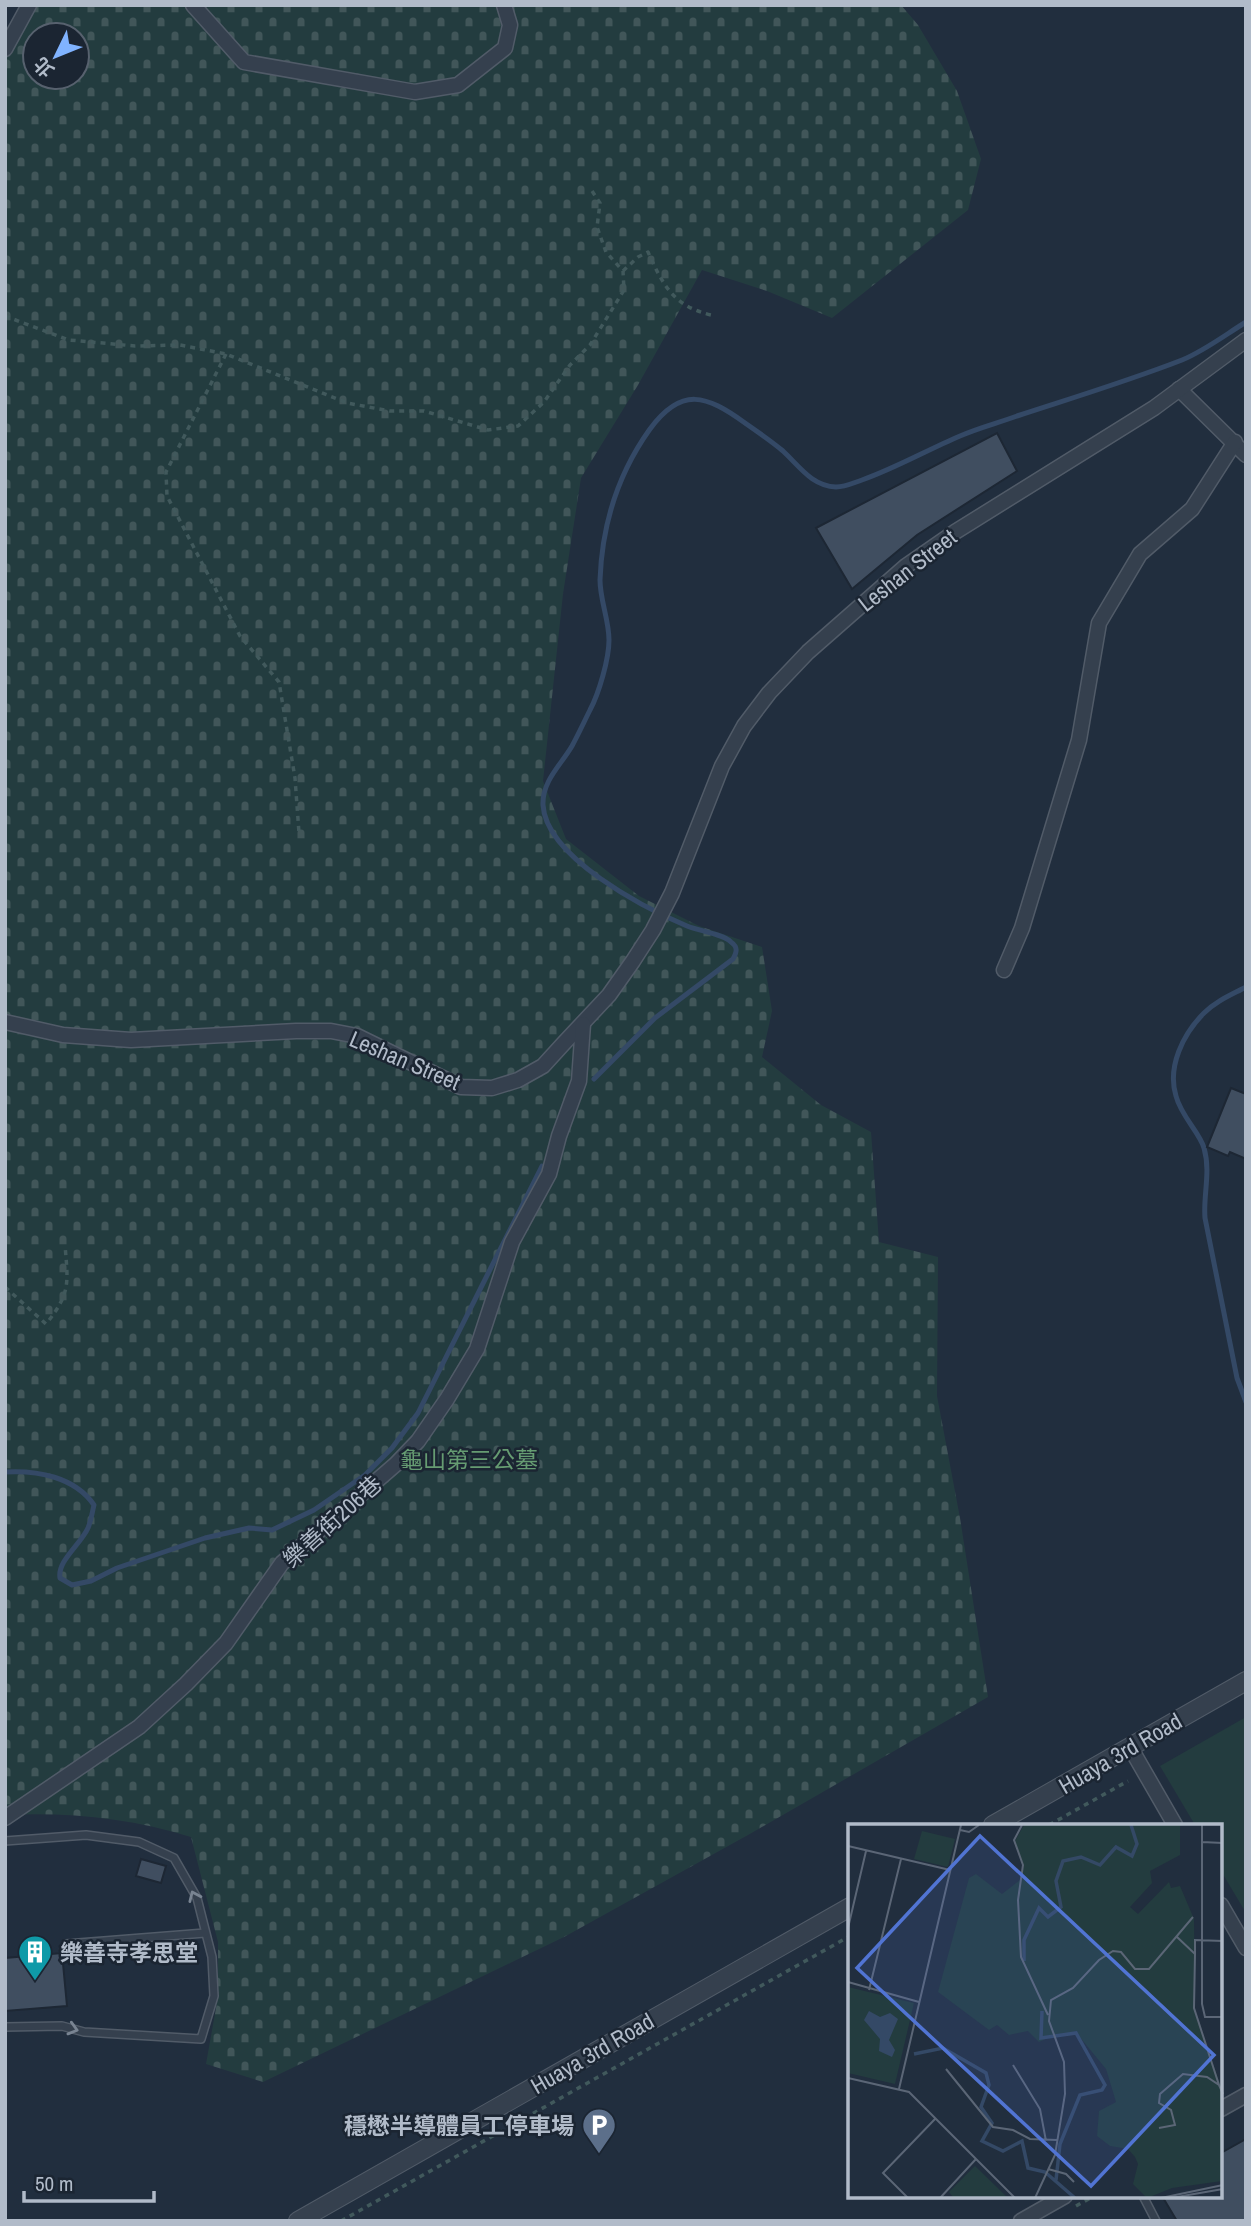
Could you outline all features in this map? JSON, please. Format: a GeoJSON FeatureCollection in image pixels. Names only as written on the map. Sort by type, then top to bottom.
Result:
{"type":"FeatureCollection","features":[{"type":"Feature","properties":{"kind":"street"},"geometry":{"type":"LineString","coordinates":[[5,49],[29,5]]}},
{"type":"Feature","properties":{"kind":"street"},"geometry":{"type":"LineString","coordinates":[[193,5],[244,62],[415,92],[458,85],[505,48],[510,25],[504,5]]}},
{"type":"Feature","properties":{"kind":"street","name":"Leshan Street"},"geometry":{"type":"LineString","coordinates":[[5,1022],[63,1035],[131,1040],[331,1031],[357,1036],[461,1087],[492,1088],[518,1080],[542,1066],[609,995],[653,930],[672,893],[722,766],[744,726],[769,693],[808,652],[915,559],[1154,408],[1246,341]]}},
{"type":"Feature","properties":{"kind":"street"},"geometry":{"type":"LineString","coordinates":[[1179,389],[1246,455]]}},
{"type":"Feature","properties":{"kind":"street"},"geometry":{"type":"LineString","coordinates":[[1004,970],[1022,928],[1079,740],[1099,622],[1140,554],[1192,509],[1235,442]]}},
{"type":"Feature","properties":{"kind":"street","name":"樂善街206巷"},"geometry":{"type":"LineString","coordinates":[[5,1818],[139,1727],[158,1710],[226,1643],[282,1563],[396,1464],[418,1441],[477,1349],[512,1242],[549,1174],[579,1080],[583,1024]]}},
{"type":"Feature","properties":{"kind":"street","name":"Huaya 3rd Road"},"geometry":{"type":"LineString","coordinates":[[995,1824],[1246,1681]]}},
{"type":"Feature","properties":{"kind":"street"},"geometry":{"type":"LineString","coordinates":[[1130,1747],[1174,1824]]}},
{"type":"Feature","properties":{"kind":"street","name":"Huaya 3rd Road"},"geometry":{"type":"LineString","coordinates":[[308,2218],[848,1908]]}},
{"type":"Feature","properties":{"kind":"street"},"geometry":{"type":"LineString","coordinates":[[1223,1908],[1246,1948]]}},
{"type":"Feature","properties":{"kind":"street"},"geometry":{"type":"LineString","coordinates":[[1223,2108],[1246,2095]]}},
{"type":"Feature","properties":{"kind":"street"},"geometry":{"type":"LineString","coordinates":[[1021,2221],[1061,2198]]}},
{"type":"Feature","properties":{"kind":"lane"},"geometry":{"type":"LineString","coordinates":[[5,1841],[86,1835],[139,1842],[174,1858],[197,1898],[212,1957],[214,1996],[201,2039],[84,2032],[62,2026],[5,2027]]}},
{"type":"Feature","properties":{"kind":"lane"},"geometry":{"type":"LineString","coordinates":[[66,1944],[205,1933]]}},
{"type":"Feature","properties":{"kind":"lane"},"geometry":{"type":"LineString","coordinates":[[1144,2198],[1156,2221]]}},
{"type":"Feature","properties":{"kind":"path"},"geometry":{"type":"LineString","coordinates":[[5,316],[69,340],[135,346],[180,345],[226,354],[347,403],[390,411],[424,411],[488,430],[518,426],[544,402],[570,365],[590,345],[624,290],[624,271],[606,252],[597,227],[600,203],[592,191]]}},
{"type":"Feature","properties":{"kind":"path"},"geometry":{"type":"LineString","coordinates":[[624,271],[638,257],[648,252],[663,286],[691,310],[710,315]]}},
{"type":"Feature","properties":{"kind":"path"},"geometry":{"type":"LineString","coordinates":[[226,354],[166,472],[167,496],[240,636],[279,682],[295,778],[299,833]]}},
{"type":"Feature","properties":{"kind":"path"},"geometry":{"type":"LineString","coordinates":[[5,1287],[46,1324],[62,1304],[68,1280],[65,1245]]}},
{"type":"Feature","properties":{"kind":"path"},"geometry":{"type":"LineString","coordinates":[[1051,1824],[1128,1781]]}},
{"type":"Feature","properties":{"kind":"path"},"geometry":{"type":"LineString","coordinates":[[341,2221],[848,1937]]}},
{"type":"Feature","properties":{"kind":"green space","name":"龜山第三公墓"},"geometry":{"type":"Polygon","coordinates":[[[24,5],[901,5],[918,25],[957,91],[981,159],[968,210],[832,318],[767,291],[702,270],[638,385],[581,478],[563,594],[543,781],[566,839],[639,896],[699,926],[762,947],[772,1011],[762,1057],[821,1105],[871,1132],[879,1242],[938,1257],[937,1396],[960,1518],[988,1697],[564,1937],[263,2082],[206,2064],[218,1997],[218,1942],[191,1837],[145,1825],[99,1818],[52,1814],[5,1815],[5,43],[24,5]]]}},
{"type":"Feature","properties":{"kind":"green space"},"geometry":{"type":"Polygon","coordinates":[[[1246,1717],[1246,1913],[1223,1874],[1223,1824],[1194,1824],[1160,1766],[1246,1717]]]}},
{"type":"Feature","properties":{"kind":"building"},"geometry":{"type":"Polygon","coordinates":[[[997,433],[1017,471],[917,535],[852,589],[816,528],[997,433]]]}},
{"type":"Feature","properties":{"kind":"building"},"geometry":{"type":"Polygon","coordinates":[[[1231,1088],[1246,1094],[1246,1159],[1230,1152],[1228,1156],[1207,1147],[1231,1088]]]}},
{"type":"Feature","properties":{"kind":"building"},"geometry":{"type":"Polygon","coordinates":[[[141,1859],[166,1866],[161,1883],[136,1876],[141,1859]]]}},
{"type":"Feature","properties":{"kind":"building","name":"樂善寺孝思堂"},"geometry":{"type":"Polygon","coordinates":[[[62,1953],[67,2006],[5,2011],[5,1958],[62,1953]]]}},
{"type":"Feature","properties":{"kind":"building"},"geometry":{"type":"Polygon","coordinates":[[[1246,2139],[1246,2221],[1177,2221],[1163,2198],[1223,2198],[1223,2152],[1246,2139]]]}},
{"type":"Feature","properties":{"kind":"waterway"},"geometry":{"type":"LineString","coordinates":[[594,1079],[655,1018],[733,959],[736,952],[735,946],[727,939],[669,918],[623,894],[600,878],[561,843],[548,824],[543,805],[549,781],[572,746],[597,695],[605,666],[609,632],[601,595],[601,559],[613,501],[638,446],[662,415],[684,401],[706,401],[731,413],[764,437],[813,479],[828,486],[843,486],[887,470],[974,430],[1182,360],[1246,322]]}},
{"type":"Feature","properties":{"kind":"waterway"},"geometry":{"type":"LineString","coordinates":[[1246,987],[1224,998],[1196,1021],[1179,1052],[1174,1074],[1178,1103],[1199,1136],[1206,1157],[1205,1218],[1237,1378],[1246,1402]]}},
{"type":"Feature","properties":{"kind":"waterway"},"geometry":{"type":"LineString","coordinates":[[5,1472],[30,1472],[54,1477],[77,1488],[94,1505],[88,1528],[60,1572],[60,1578],[72,1585],[91,1581],[117,1568],[205,1538],[249,1528],[272,1530],[314,1510],[365,1475],[392,1448],[418,1413],[542,1166]]}},
{"type":"Feature","properties":{"kind":"place","name":"樂善寺孝思堂"},"geometry":{"type":"Point","coordinates":[35,1982]}},
{"type":"Feature","properties":{"kind":"place","name":"穩懋半導體員工停車場"},"geometry":{"type":"Point","coordinates":[599,2155]}}]}
